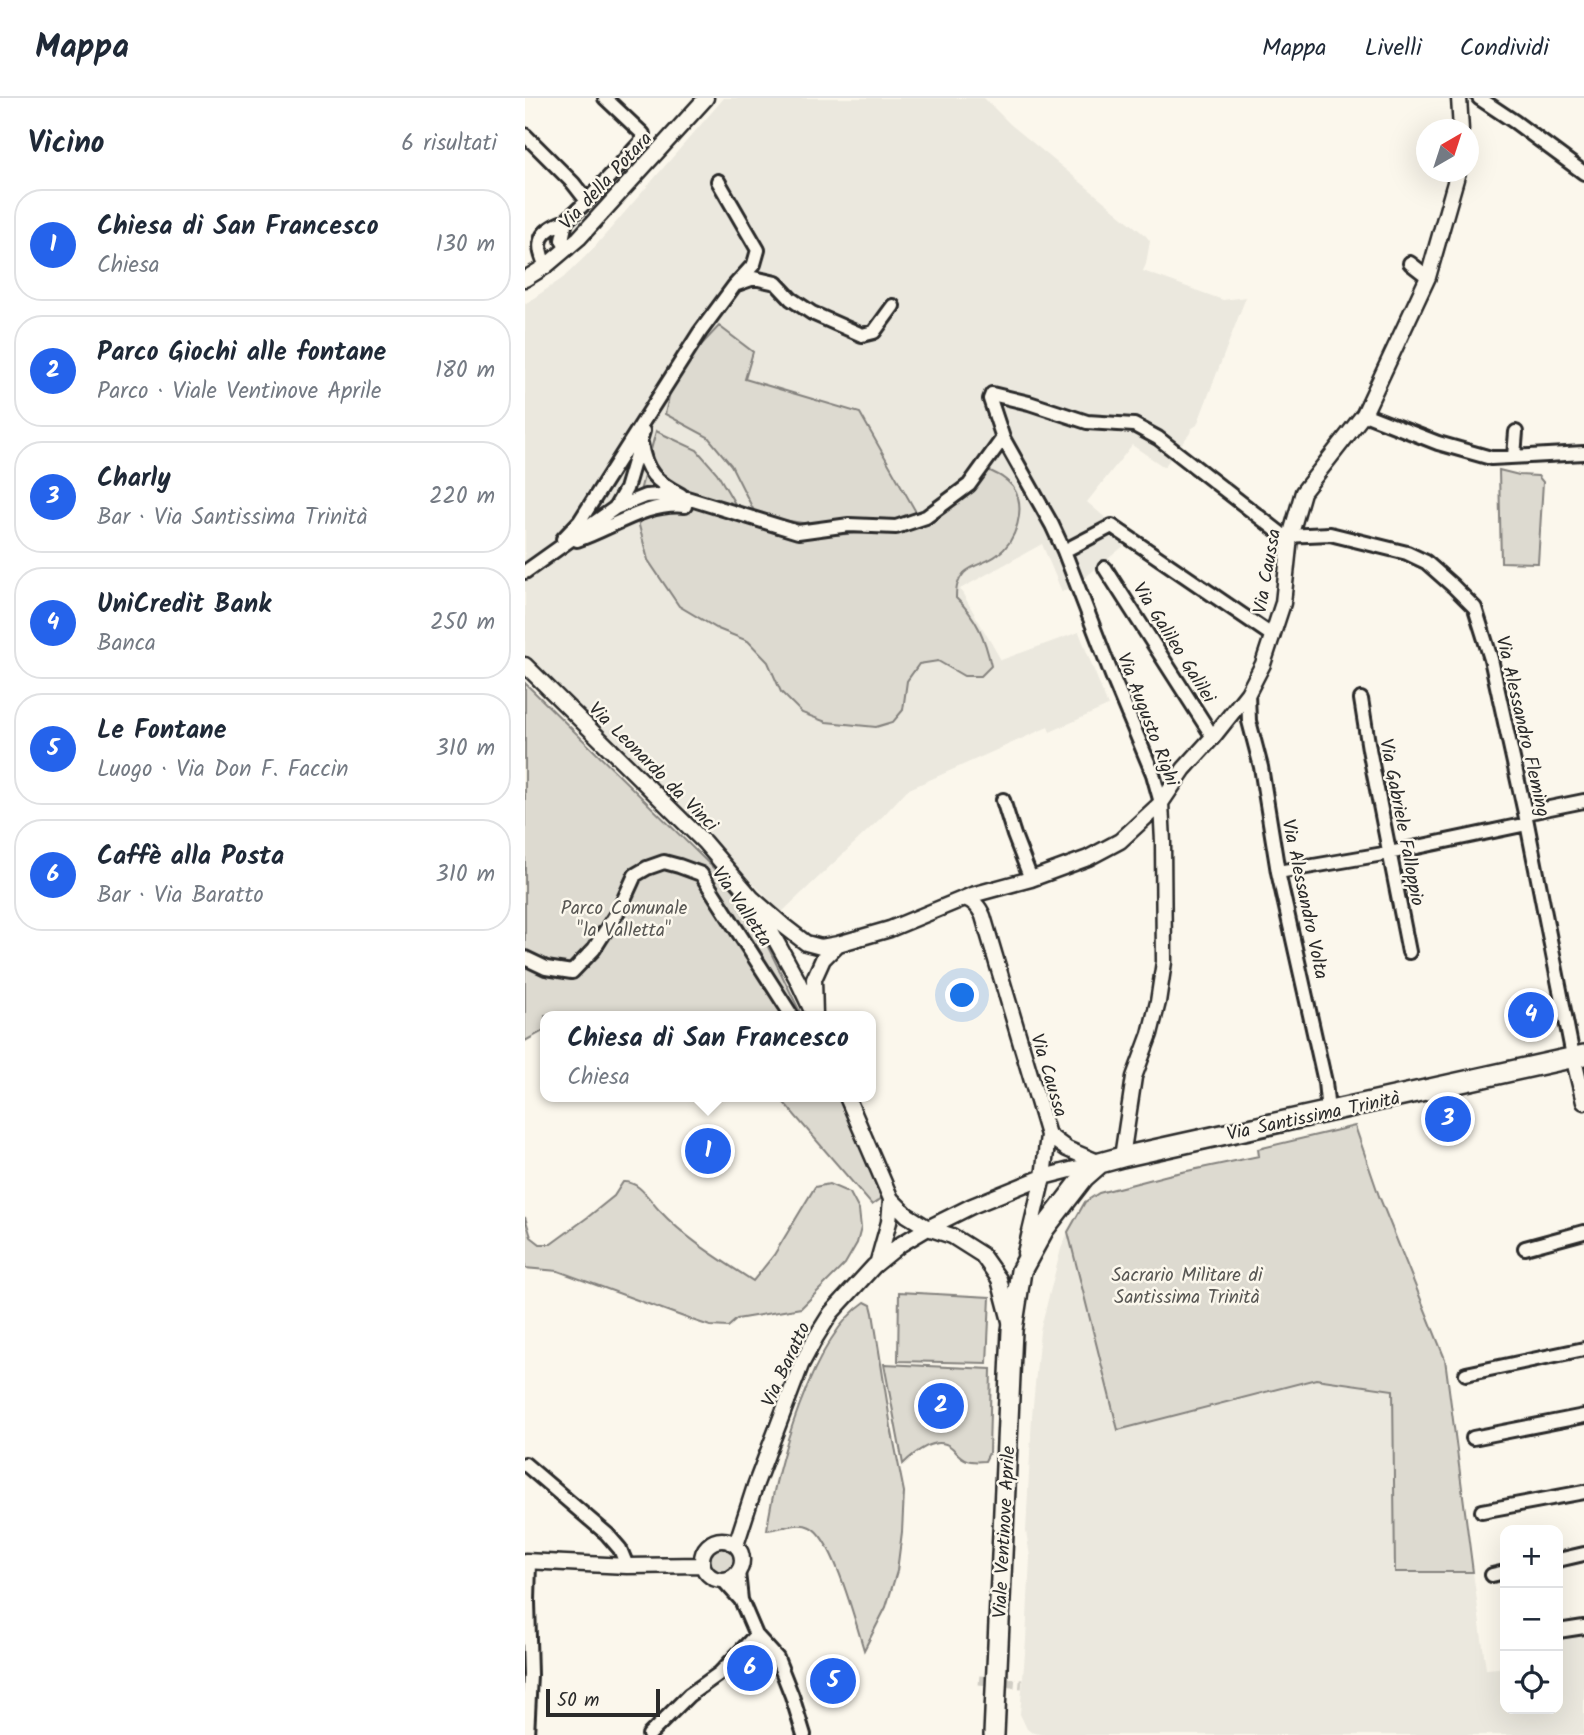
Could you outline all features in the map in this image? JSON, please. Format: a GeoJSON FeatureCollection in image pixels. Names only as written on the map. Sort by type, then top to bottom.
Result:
{"type":"FeatureCollection","features":[{"type":"Feature","properties":{"kind":"main road","name":"Via Santissima Trinità"},"geometry":{"type":"LineString","coordinates":[[1100,1163],[1579,1056]]}},
{"type":"Feature","properties":{"kind":"main road","name":"Viale Ventinove Aprile"},"geometry":{"type":"LineString","coordinates":[[994,1735],[1012,1329],[1021,1271],[1051,1220],[1084,1177],[1100,1163]]}},
{"type":"Feature","properties":{"kind":"street"},"geometry":{"type":"LineString","coordinates":[[546,266],[540,255],[543,234],[554,225],[566,221],[641,142],[643,134],[605,98]]}},
{"type":"Feature","properties":{"kind":"street","name":"Via della Potara"},"geometry":{"type":"LineString","coordinates":[[525,279],[546,266],[599,217],[706,98]]}},
{"type":"Feature","properties":{"kind":"street"},"geometry":{"type":"LineString","coordinates":[[1459,98],[1460,119]]}},
{"type":"Feature","properties":{"kind":"street"},"geometry":{"type":"LineString","coordinates":[[1479,98],[1584,173]]}},
{"type":"Feature","properties":{"kind":"street"},"geometry":{"type":"LineString","coordinates":[[525,135],[573,183],[587,201]]}},
{"type":"Feature","properties":{"kind":"street"},"geometry":{"type":"LineString","coordinates":[[546,556],[580,521],[700,332],[754,264],[758,250],[718,181]]}},
{"type":"Feature","properties":{"kind":"street","name":"Via Caussa"},"geometry":{"type":"LineString","coordinates":[[965,898],[1031,879],[1088,858],[1120,841],[1161,803],[1184,769],[1248,693],[1263,664],[1283,603],[1290,537],[1303,492],[1364,414],[1428,277],[1455,182]]}},
{"type":"Feature","properties":{"kind":"street"},"geometry":{"type":"LineString","coordinates":[[566,221],[562,240],[566,249]]}},
{"type":"Feature","properties":{"kind":"street"},"geometry":{"type":"LineString","coordinates":[[1409,263],[1428,277]]}},
{"type":"Feature","properties":{"kind":"street"},"geometry":{"type":"LineString","coordinates":[[734,286],[754,278],[776,283],[791,299],[812,313],[862,335],[874,332],[893,306]]}},
{"type":"Feature","properties":{"kind":"street","name":"Via Augusto Righi"},"geometry":{"type":"LineString","coordinates":[[1122,1157],[1133,1077],[1150,1034],[1164,961],[1161,803],[1153,774],[1052,525],[1003,438],[991,399],[992,394],[1087,422],[1134,425],[1158,438],[1285,536],[1290,537]]}},
{"type":"Feature","properties":{"kind":"street"},"geometry":{"type":"LineString","coordinates":[[615,508],[626,489],[649,414]]}},
{"type":"Feature","properties":{"kind":"street"},"geometry":{"type":"LineString","coordinates":[[1364,414],[1438,443],[1491,458],[1584,453]]}},
{"type":"Feature","properties":{"kind":"street"},"geometry":{"type":"LineString","coordinates":[[1514,456],[1516,432]]}},
{"type":"Feature","properties":{"kind":"street"},"geometry":{"type":"LineString","coordinates":[[641,439],[643,459],[663,486],[687,498],[798,532],[849,525],[896,527],[926,517],[969,485],[1003,438]]}},
{"type":"Feature","properties":{"kind":"street"},"geometry":{"type":"LineString","coordinates":[[525,572],[615,508],[645,496],[687,498]]}},
{"type":"Feature","properties":{"kind":"street"},"geometry":{"type":"LineString","coordinates":[[565,545],[591,536],[643,511],[673,505],[717,508]]}},
{"type":"Feature","properties":{"kind":"street"},"geometry":{"type":"LineString","coordinates":[[1063,551],[1112,526],[1273,636]]}},
{"type":"Feature","properties":{"kind":"street","name":"Via Alessandro Fleming"},"geometry":{"type":"LineString","coordinates":[[1290,537],[1330,534],[1407,553],[1426,562],[1475,608],[1492,659],[1579,1056]]}},
{"type":"Feature","properties":{"kind":"street","name":"Via Galileo Galilei"},"geometry":{"type":"LineString","coordinates":[[1105,568],[1213,737]]}},
{"type":"Feature","properties":{"kind":"street","name":"Via Leonardo da Vinci"},"geometry":{"type":"LineString","coordinates":[[525,664],[704,842],[752,898],[806,943],[821,947],[838,944]]}},
{"type":"Feature","properties":{"kind":"street","name":"Via Alessandro Volta"},"geometry":{"type":"LineString","coordinates":[[1248,693],[1249,721],[1261,767],[1278,873],[1322,1070],[1328,1112]]}},
{"type":"Feature","properties":{"kind":"street","name":"Via Gabriele Falloppio"},"geometry":{"type":"LineString","coordinates":[[1361,699],[1409,952]]}},
{"type":"Feature","properties":{"kind":"street"},"geometry":{"type":"LineString","coordinates":[[1003,800],[1031,879]]}},
{"type":"Feature","properties":{"kind":"street"},"geometry":{"type":"LineString","coordinates":[[1278,873],[1389,853],[1584,801]]}},
{"type":"Feature","properties":{"kind":"street","name":"Via Valletta"},"geometry":{"type":"LineString","coordinates":[[525,958],[546,968],[572,972],[594,949],[620,908],[635,875],[664,862],[701,874],[789,1011]]}},
{"type":"Feature","properties":{"kind":"street","name":"Via Leonardo da Vinci"},"geometry":{"type":"LineString","coordinates":[[752,898],[813,1011]]}},
{"type":"Feature","properties":{"kind":"street"},"geometry":{"type":"LineString","coordinates":[[815,1011],[814,979],[823,959],[838,944],[890,929],[965,898]]}},
{"type":"Feature","properties":{"kind":"street","name":"Via Caussa"},"geometry":{"type":"LineString","coordinates":[[965,898],[973,901],[983,916],[1048,1135],[1044,1177]]}},
{"type":"Feature","properties":{"kind":"street"},"geometry":{"type":"LineString","coordinates":[[1579,1056],[1584,1102]]}},
{"type":"Feature","properties":{"kind":"street"},"geometry":{"type":"LineString","coordinates":[[849,1102],[891,1199]]}},
{"type":"Feature","properties":{"kind":"street","name":"Via Caussa"},"geometry":{"type":"LineString","coordinates":[[1048,1135],[1067,1149],[1100,1163]]}},
{"type":"Feature","properties":{"kind":"street","name":"Via Santissima Trinità"},"geometry":{"type":"LineString","coordinates":[[1044,1177],[1100,1163]]}},
{"type":"Feature","properties":{"kind":"street","name":"Viale Ventinove Aprile"},"geometry":{"type":"LineString","coordinates":[[1021,1271],[1044,1177]]}},
{"type":"Feature","properties":{"kind":"street","name":"Via Baratto"},"geometry":{"type":"LineString","coordinates":[[804,1735],[777,1658],[756,1635],[741,1600],[738,1572],[743,1561],[740,1550],[732,1543],[753,1497],[801,1365],[837,1306],[878,1261],[928,1228],[972,1206],[1044,1177]]}},
{"type":"Feature","properties":{"kind":"street","name":"Viale Ventinove Aprile"},"geometry":{"type":"LineString","coordinates":[[891,1199],[907,1216],[928,1228],[952,1236],[982,1255],[999,1279],[1012,1329]]}},
{"type":"Feature","properties":{"kind":"street","name":"Via Baratto"},"geometry":{"type":"LineString","coordinates":[[878,1261],[889,1222],[891,1199]]}},
{"type":"Feature","properties":{"kind":"street"},"geometry":{"type":"LineString","coordinates":[[1525,1248],[1584,1232]]}},
{"type":"Feature","properties":{"kind":"street"},"geometry":{"type":"LineString","coordinates":[[1466,1374],[1584,1349]]}},
{"type":"Feature","properties":{"kind":"street"},"geometry":{"type":"LineString","coordinates":[[1473,1438],[1584,1416]]}},
{"type":"Feature","properties":{"kind":"street"},"geometry":{"type":"LineString","coordinates":[[525,1464],[607,1534],[620,1549],[627,1566]]}},
{"type":"Feature","properties":{"kind":"street"},"geometry":{"type":"LineString","coordinates":[[1482,1511],[1584,1492]]}},
{"type":"Feature","properties":{"kind":"street"},"geometry":{"type":"LineString","coordinates":[[527,1735],[530,1675],[527,1561],[679,1567],[704,1558],[712,1542],[722,1539],[732,1543]]}},
{"type":"Feature","properties":{"kind":"street"},"geometry":{"type":"LineString","coordinates":[[1563,1559],[1584,1554]]}},
{"type":"Feature","properties":{"kind":"street","name":"Via Baratto"},"geometry":{"type":"LineString","coordinates":[[704,1558],[705,1570],[713,1577],[723,1580],[741,1600]]}},
{"type":"Feature","properties":{"kind":"street"},"geometry":{"type":"LineString","coordinates":[[723,1580],[738,1572]]}},
{"type":"Feature","properties":{"kind":"street"},"geometry":{"type":"LineString","coordinates":[[1492,1575],[1500,1573]]}},
{"type":"Feature","properties":{"kind":"street"},"geometry":{"type":"LineString","coordinates":[[1563,1630],[1584,1627]]}},
{"type":"Feature","properties":{"kind":"street"},"geometry":{"type":"LineString","coordinates":[[649,1735],[689,1695],[720,1673],[756,1635]]}},
{"type":"Feature","properties":{"kind":"shaded area"},"geometry":{"type":"Polygon","coordinates":[[[724,98],[984,98],[1010,124],[1146,236],[1150,241],[1143,271],[1223,300],[1246,297],[1197,425],[1191,429],[1164,467],[1132,445],[1087,502],[1130,539],[1125,545],[1083,579],[1062,592],[1042,544],[960,589],[1001,660],[1079,632],[1108,706],[1050,732],[1048,727],[907,790],[782,912],[525,658],[525,304],[563,278],[592,250],[724,98]]]}},
{"type":"Feature","properties":{"kind":"shaded area"},"geometry":{"type":"Polygon","coordinates":[[[1068,1232],[1119,1430],[1316,1379],[1394,1390],[1395,1571],[1473,1572],[1486,1669],[1499,1668],[1500,1665],[1500,1714],[1563,1714],[1563,1633],[1584,1628],[1584,1735],[1043,1735],[1027,1729],[1020,1714],[1030,1557],[1026,1531],[1032,1416],[1040,1331],[1061,1249],[1068,1232]]]}},
{"type":"Feature","properties":{"kind":"green space"},"geometry":{"type":"Polygon","coordinates":[[[719,326],[753,352],[745,379],[860,413],[916,512],[900,521],[835,528],[783,520],[754,511],[731,465],[708,437],[665,414],[671,388],[689,358],[719,326]]]}},
{"type":"Feature","properties":{"kind":"green space"},"geometry":{"type":"Polygon","coordinates":[[[656,431],[697,450],[717,473],[745,521],[800,537],[895,531],[986,469],[1004,479],[1013,487],[1019,505],[1014,533],[997,555],[964,573],[956,591],[956,598],[979,629],[991,666],[981,676],[964,676],[938,661],[919,664],[907,681],[903,710],[893,722],[876,727],[826,722],[802,713],[781,692],[768,662],[748,641],[718,629],[679,606],[648,560],[635,510],[656,431]]]}},
{"type":"Feature","properties":{"kind":"green space"},"geometry":{"type":"Polygon","coordinates":[[[1499,470],[1538,476],[1543,482],[1538,563],[1501,562],[1499,470]]]}},
{"type":"Feature","properties":{"kind":"green space","name":"Parco Comunale \"la Valletta\""},"geometry":{"type":"Polygon","coordinates":[[[525,683],[744,898],[800,1011],[540,1011],[540,1033],[525,1041],[525,683]]]}},
{"type":"Feature","properties":{"kind":"green space"},"geometry":{"type":"Polygon","coordinates":[[[783,1102],[842,1102],[877,1180],[882,1198],[872,1205],[783,1102]]]}},
{"type":"Feature","properties":{"kind":"green space","name":"Sacrario Militare di Santissima Trinità"},"geometry":{"type":"Polygon","coordinates":[[[1355,1126],[1379,1196],[1445,1359],[1473,1572],[1395,1572],[1393,1390],[1316,1379],[1118,1430],[1068,1232],[1085,1202],[1099,1193],[1259,1156],[1258,1149],[1355,1126]]]}},
{"type":"Feature","properties":{"kind":"green space"},"geometry":{"type":"Polygon","coordinates":[[[623,1182],[639,1188],[681,1231],[753,1281],[774,1255],[815,1187],[829,1184],[850,1193],[859,1210],[861,1228],[857,1243],[845,1264],[801,1308],[737,1319],[728,1327],[710,1326],[558,1271],[525,1268],[525,1217],[531,1237],[540,1244],[551,1244],[614,1196],[623,1182]]]}},
{"type":"Feature","properties":{"kind":"green space"},"geometry":{"type":"Polygon","coordinates":[[[899,1292],[990,1297],[987,1363],[898,1361],[899,1292]]]}},
{"type":"Feature","properties":{"kind":"green space"},"geometry":{"type":"Polygon","coordinates":[[[865,1302],[871,1305],[873,1313],[904,1492],[897,1571],[886,1607],[864,1650],[836,1564],[819,1534],[805,1525],[767,1530],[778,1474],[799,1406],[813,1373],[828,1344],[846,1319],[865,1302]]]}},
{"type":"Feature","properties":{"kind":"green space"},"geometry":{"type":"Polygon","coordinates":[[[884,1364],[991,1369],[989,1453],[985,1461],[968,1460],[951,1447],[939,1443],[925,1447],[903,1464],[884,1364]]]}},
{"type":"Feature","properties":{"kind":"green space"},"geometry":{"type":"Polygon","coordinates":[[[722,1546],[732,1550],[736,1560],[732,1570],[722,1574],[712,1570],[708,1560],[712,1550],[722,1546]]]}},
{"type":"Feature","properties":{"kind":"tunnel"},"geometry":{"type":"LineString","coordinates":[[979,1680],[1022,1684]]}},
{"type":"Feature","properties":{"kind":"place","name":"UniCredit Bank"},"geometry":{"type":"Point","coordinates":[1531,1015]}},
{"type":"Feature","properties":{"kind":"place","name":"Charly"},"geometry":{"type":"Point","coordinates":[1448,1119]}},
{"type":"Feature","properties":{"kind":"place","name":"Chiesa di San Francesco"},"geometry":{"type":"Point","coordinates":[708,1151]}},
{"type":"Feature","properties":{"kind":"place","name":"Parco Giochi alle fontane"},"geometry":{"type":"Point","coordinates":[941,1406]}},
{"type":"Feature","properties":{"kind":"place","name":"Caffè alla Posta"},"geometry":{"type":"Point","coordinates":[750,1668]}},
{"type":"Feature","properties":{"kind":"place","name":"Le Fontane"},"geometry":{"type":"Point","coordinates":[833,1681]}}]}
